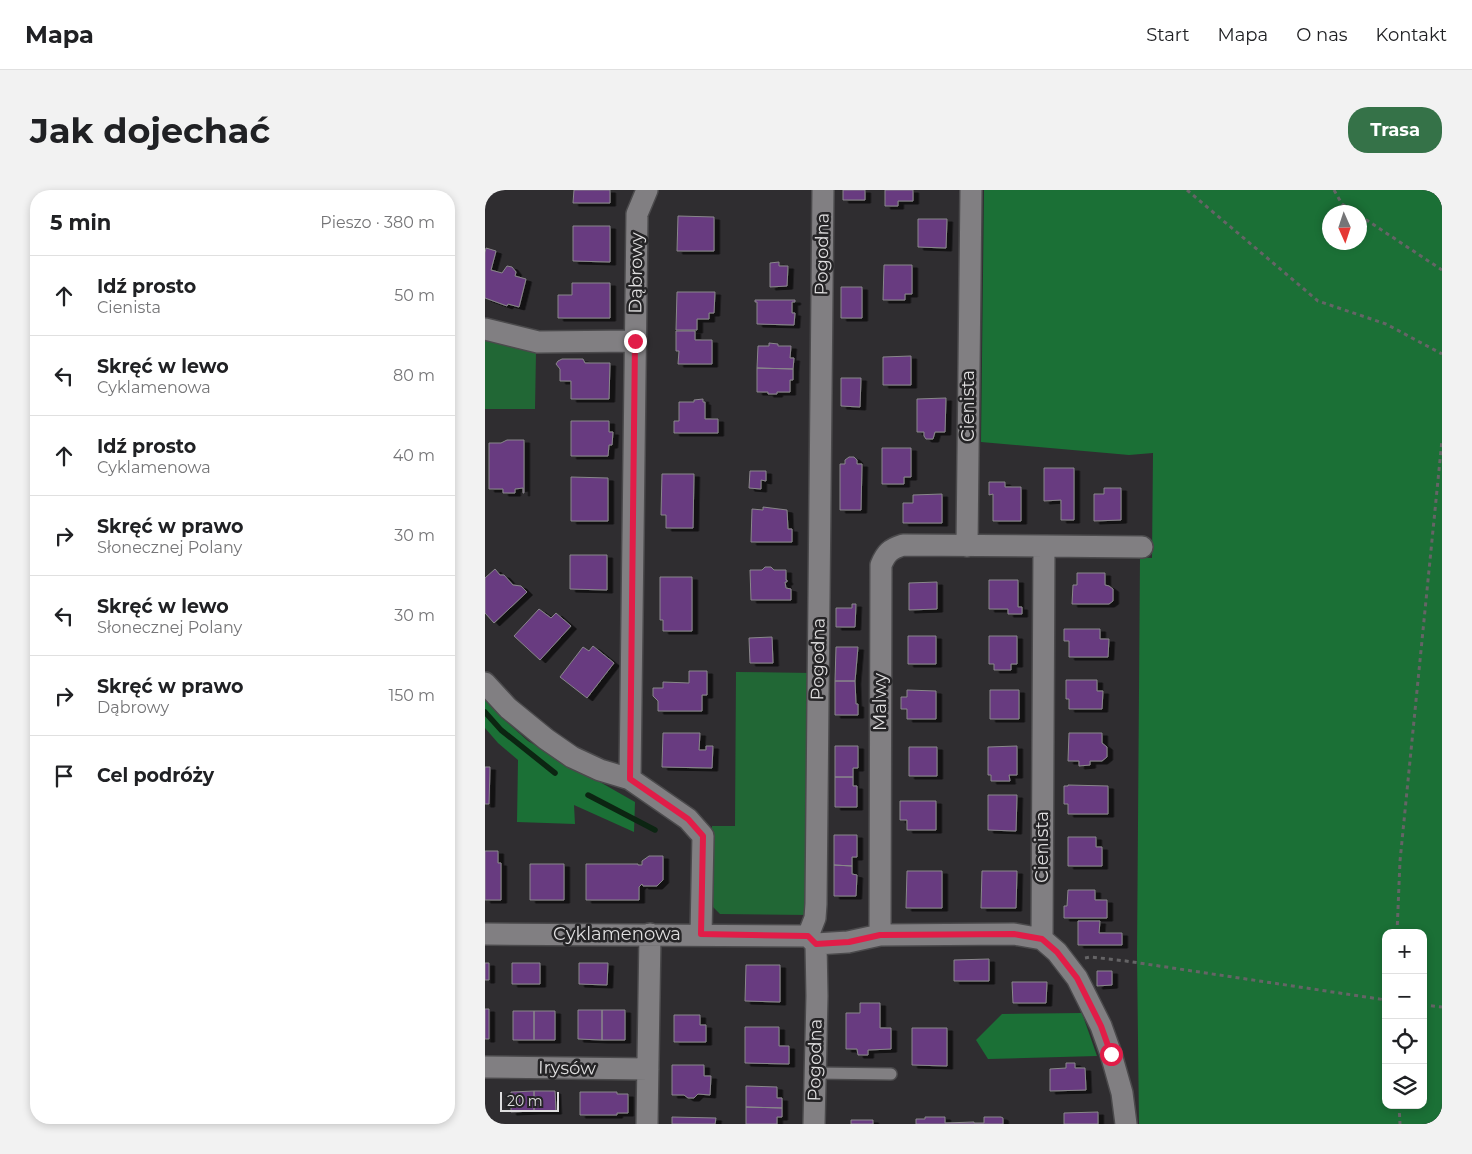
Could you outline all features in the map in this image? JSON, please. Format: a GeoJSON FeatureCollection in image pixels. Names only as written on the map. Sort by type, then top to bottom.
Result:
{"type":"FeatureCollection","features":[{"type":"Feature","properties":{"kind":"street","name":"Dąbrowy"},"geometry":{"type":"LineString","coordinates":[[630,779],[637,214],[647,190]]}},
{"type":"Feature","properties":{"kind":"street","name":"Pogodna"},"geometry":{"type":"LineString","coordinates":[[814,1124],[817,996],[812,940],[816,904],[823,190]]}},
{"type":"Feature","properties":{"kind":"street","name":"Cienista"},"geometry":{"type":"LineString","coordinates":[[967,546],[971,190]]}},
{"type":"Feature","properties":{"kind":"street"},"geometry":{"type":"LineString","coordinates":[[485,329],[538,342],[635,341]]}},
{"type":"Feature","properties":{"kind":"street","name":"Malwy"},"geometry":{"type":"LineString","coordinates":[[880,935],[881,565],[885,554],[891,549],[903,546],[967,546]]}},
{"type":"Feature","properties":{"kind":"street"},"geometry":{"type":"LineString","coordinates":[[967,546],[1142,547]]}},
{"type":"Feature","properties":{"kind":"street","name":"Cienista"},"geometry":{"type":"LineString","coordinates":[[1042,939],[1044,546]]}},
{"type":"Feature","properties":{"kind":"street"},"geometry":{"type":"LineString","coordinates":[[485,683],[508,708],[546,740],[572,757],[600,770],[630,779],[688,819],[703,836],[701,934]]}},
{"type":"Feature","properties":{"kind":"street","name":"Cyklamenowa"},"geometry":{"type":"LineString","coordinates":[[485,934],[701,934],[849,942],[880,935],[1014,934],[1042,939]]}},
{"type":"Feature","properties":{"kind":"street"},"geometry":{"type":"LineString","coordinates":[[647,1124],[650,934]]}},
{"type":"Feature","properties":{"kind":"street"},"geometry":{"type":"LineString","coordinates":[[1042,939],[1057,952],[1077,978],[1101,1026],[1122,1093],[1127,1124]]}},
{"type":"Feature","properties":{"kind":"street","name":"Irysów"},"geometry":{"type":"LineString","coordinates":[[485,1067],[648,1069]]}},
{"type":"Feature","properties":{"kind":"lane"},"geometry":{"type":"LineString","coordinates":[[815,1074],[891,1074]]}},
{"type":"Feature","properties":{"kind":"path"},"geometry":{"type":"LineString","coordinates":[[1187,190],[1317,301],[1386,324],[1442,354]]}},
{"type":"Feature","properties":{"kind":"path"},"geometry":{"type":"LineString","coordinates":[[1334,190],[1344,205]]}},
{"type":"Feature","properties":{"kind":"path"},"geometry":{"type":"LineString","coordinates":[[1367,220],[1442,270]]}},
{"type":"Feature","properties":{"kind":"path"},"geometry":{"type":"LineString","coordinates":[[1397,929],[1400,861],[1439,452],[1442,440]]}},
{"type":"Feature","properties":{"kind":"path"},"geometry":{"type":"LineString","coordinates":[[1091,957],[1382,999]]}},
{"type":"Feature","properties":{"kind":"path"},"geometry":{"type":"LineString","coordinates":[[1427,1005],[1442,1007]]}},
{"type":"Feature","properties":{"kind":"path"},"geometry":{"type":"LineString","coordinates":[[1399,1109],[1400,1124]]}},
{"type":"Feature","properties":{"kind":"green space"},"geometry":{"type":"Polygon","coordinates":[[[984,190],[1442,190],[1442,1124],[1139,1124],[1137,956],[1140,557],[1152,558],[1153,453],[1129,455],[981,442],[984,190]]]}},
{"type":"Feature","properties":{"kind":"green space"},"geometry":{"type":"Polygon","coordinates":[[[485,339],[536,352],[535,409],[485,409],[485,339]]]}},
{"type":"Feature","properties":{"kind":"green space"},"geometry":{"type":"Polygon","coordinates":[[[736,672],[812,673],[809,915],[720,914],[712,906],[712,826],[735,826],[736,672]]]}},
{"type":"Feature","properties":{"kind":"green space"},"geometry":{"type":"Polygon","coordinates":[[[485,699],[500,716],[528,741],[635,802],[634,832],[574,805],[575,824],[517,822],[518,760],[498,743],[485,728],[485,699]]]}},
{"type":"Feature","properties":{"kind":"green space"},"geometry":{"type":"Polygon","coordinates":[[[1082,1013],[1097,1056],[988,1059],[976,1040],[1002,1014],[1082,1013]]]}},
{"type":"Feature","properties":{"kind":"building"},"geometry":{"type":"Polygon","coordinates":[[[574,190],[610,190],[610,203],[573,203],[574,190]]]}},
{"type":"Feature","properties":{"kind":"building"},"geometry":{"type":"Polygon","coordinates":[[[843,190],[865,190],[865,200],[843,200],[843,190]]]}},
{"type":"Feature","properties":{"kind":"building"},"geometry":{"type":"Polygon","coordinates":[[[885,190],[913,190],[913,201],[898,201],[898,206],[885,206],[885,190]]]}},
{"type":"Feature","properties":{"kind":"building"},"geometry":{"type":"Polygon","coordinates":[[[678,216],[714,217],[714,251],[677,251],[678,216]]]}},
{"type":"Feature","properties":{"kind":"building"},"geometry":{"type":"Polygon","coordinates":[[[918,219],[947,219],[946,248],[918,247],[918,219]]]}},
{"type":"Feature","properties":{"kind":"building"},"geometry":{"type":"Polygon","coordinates":[[[573,226],[610,226],[610,262],[573,261],[573,226]]]}},
{"type":"Feature","properties":{"kind":"building"},"geometry":{"type":"Polygon","coordinates":[[[486,248],[496,251],[491,270],[502,273],[507,266],[512,267],[516,272],[515,276],[526,279],[519,307],[508,304],[507,306],[485,298],[486,248]]]}},
{"type":"Feature","properties":{"kind":"building"},"geometry":{"type":"Polygon","coordinates":[[[779,262],[779,266],[788,266],[787,286],[770,287],[770,263],[779,262]]]}},
{"type":"Feature","properties":{"kind":"building"},"geometry":{"type":"Polygon","coordinates":[[[884,265],[912,265],[912,294],[905,294],[905,300],[883,300],[884,265]]]}},
{"type":"Feature","properties":{"kind":"building"},"geometry":{"type":"Polygon","coordinates":[[[572,283],[610,283],[610,318],[558,318],[558,295],[572,295],[572,283]]]}},
{"type":"Feature","properties":{"kind":"building"},"geometry":{"type":"Polygon","coordinates":[[[841,287],[862,287],[862,318],[841,318],[841,287]]]}},
{"type":"Feature","properties":{"kind":"building"},"geometry":{"type":"Polygon","coordinates":[[[677,292],[715,292],[714,313],[709,313],[709,319],[697,319],[697,330],[676,330],[677,292]]]}},
{"type":"Feature","properties":{"kind":"building"},"geometry":{"type":"Polygon","coordinates":[[[755,300],[795,300],[795,302],[792,302],[792,313],[795,313],[794,325],[757,324],[757,302],[755,300]]]}},
{"type":"Feature","properties":{"kind":"building"},"geometry":{"type":"Polygon","coordinates":[[[676,331],[695,331],[695,340],[712,340],[712,364],[678,364],[679,351],[676,351],[676,331]]]}},
{"type":"Feature","properties":{"kind":"building"},"geometry":{"type":"Polygon","coordinates":[[[769,343],[778,344],[778,346],[791,346],[790,358],[794,358],[793,369],[757,368],[758,346],[769,346],[769,343]]]}},
{"type":"Feature","properties":{"kind":"building"},"geometry":{"type":"Polygon","coordinates":[[[911,356],[911,385],[883,385],[883,357],[911,356]]]}},
{"type":"Feature","properties":{"kind":"building"},"geometry":{"type":"Polygon","coordinates":[[[562,359],[583,359],[585,363],[610,363],[609,399],[571,399],[571,381],[560,381],[560,369],[556,364],[562,359]]]}},
{"type":"Feature","properties":{"kind":"building"},"geometry":{"type":"Polygon","coordinates":[[[757,368],[793,369],[793,380],[790,380],[790,392],[768,394],[768,392],[757,392],[757,368]]]}},
{"type":"Feature","properties":{"kind":"building"},"geometry":{"type":"Polygon","coordinates":[[[841,378],[861,378],[860,407],[841,406],[841,378]]]}},
{"type":"Feature","properties":{"kind":"building"},"geometry":{"type":"Polygon","coordinates":[[[946,398],[945,432],[935,432],[933,439],[926,439],[924,432],[917,432],[917,399],[946,398]]]}},
{"type":"Feature","properties":{"kind":"building"},"geometry":{"type":"Polygon","coordinates":[[[703,399],[703,402],[705,402],[705,419],[718,419],[718,433],[674,433],[674,421],[679,421],[679,402],[694,402],[694,400],[703,399]]]}},
{"type":"Feature","properties":{"kind":"building"},"geometry":{"type":"Polygon","coordinates":[[[571,421],[609,421],[609,432],[613,432],[612,445],[609,445],[608,456],[571,456],[571,421]]]}},
{"type":"Feature","properties":{"kind":"building"},"geometry":{"type":"Polygon","coordinates":[[[507,440],[524,440],[524,493],[523,488],[515,489],[515,493],[503,493],[503,489],[489,489],[489,443],[501,443],[507,440]]]}},
{"type":"Feature","properties":{"kind":"building"},"geometry":{"type":"Polygon","coordinates":[[[882,448],[911,448],[911,477],[904,477],[904,484],[882,484],[882,448]]]}},
{"type":"Feature","properties":{"kind":"building"},"geometry":{"type":"Polygon","coordinates":[[[849,457],[854,457],[857,460],[857,464],[862,464],[861,510],[840,510],[840,464],[845,464],[845,460],[849,457]]]}},
{"type":"Feature","properties":{"kind":"building"},"geometry":{"type":"Polygon","coordinates":[[[1044,468],[1074,468],[1074,520],[1061,520],[1061,500],[1044,501],[1044,468]]]}},
{"type":"Feature","properties":{"kind":"building"},"geometry":{"type":"Polygon","coordinates":[[[750,471],[766,471],[766,481],[761,480],[761,489],[749,488],[750,471]]]}},
{"type":"Feature","properties":{"kind":"building"},"geometry":{"type":"Polygon","coordinates":[[[662,474],[694,474],[693,528],[666,528],[666,515],[661,515],[662,474]]]}},
{"type":"Feature","properties":{"kind":"building"},"geometry":{"type":"Polygon","coordinates":[[[571,477],[608,478],[608,521],[571,521],[571,477]]]}},
{"type":"Feature","properties":{"kind":"building"},"geometry":{"type":"Polygon","coordinates":[[[989,482],[1005,482],[1005,487],[1021,487],[1021,521],[993,521],[993,494],[989,495],[989,482]]]}},
{"type":"Feature","properties":{"kind":"building"},"geometry":{"type":"Polygon","coordinates":[[[1104,488],[1121,488],[1121,520],[1094,521],[1094,494],[1104,494],[1104,488]]]}},
{"type":"Feature","properties":{"kind":"building"},"geometry":{"type":"Polygon","coordinates":[[[942,494],[942,523],[903,523],[903,503],[913,503],[913,495],[942,494]]]}},
{"type":"Feature","properties":{"kind":"building"},"geometry":{"type":"Polygon","coordinates":[[[763,507],[787,510],[788,529],[792,529],[792,542],[751,542],[752,509],[763,510],[763,507]]]}},
{"type":"Feature","properties":{"kind":"building"},"geometry":{"type":"Polygon","coordinates":[[[570,555],[607,555],[607,590],[570,589],[570,555]]]}},
{"type":"Feature","properties":{"kind":"building"},"geometry":{"type":"Polygon","coordinates":[[[765,567],[771,567],[774,570],[786,570],[786,588],[791,589],[791,600],[751,600],[750,570],[762,570],[765,567]]]}},
{"type":"Feature","properties":{"kind":"building"},"geometry":{"type":"Polygon","coordinates":[[[495,569],[513,585],[521,586],[527,592],[494,623],[485,613],[485,578],[495,569]]]}},
{"type":"Feature","properties":{"kind":"building"},"geometry":{"type":"Polygon","coordinates":[[[1077,573],[1105,573],[1105,585],[1113,589],[1113,601],[1109,604],[1072,604],[1073,585],[1077,585],[1077,573]]]}},
{"type":"Feature","properties":{"kind":"building"},"geometry":{"type":"Polygon","coordinates":[[[660,577],[692,577],[692,631],[663,631],[663,620],[660,620],[660,577]]]}},
{"type":"Feature","properties":{"kind":"building"},"geometry":{"type":"Polygon","coordinates":[[[989,580],[1018,580],[1018,607],[1022,607],[1022,614],[1008,614],[1008,609],[989,609],[989,580]]]}},
{"type":"Feature","properties":{"kind":"building"},"geometry":{"type":"Polygon","coordinates":[[[937,582],[937,609],[909,610],[909,583],[937,582]]]}},
{"type":"Feature","properties":{"kind":"building"},"geometry":{"type":"Polygon","coordinates":[[[852,604],[856,604],[855,627],[836,627],[836,608],[852,608],[852,604]]]}},
{"type":"Feature","properties":{"kind":"building"},"geometry":{"type":"Polygon","coordinates":[[[539,609],[551,618],[556,613],[571,626],[540,660],[514,636],[539,609]]]}},
{"type":"Feature","properties":{"kind":"building"},"geometry":{"type":"Polygon","coordinates":[[[1064,629],[1100,629],[1100,639],[1109,639],[1108,657],[1069,657],[1069,641],[1064,641],[1064,629]]]}},
{"type":"Feature","properties":{"kind":"building"},"geometry":{"type":"Polygon","coordinates":[[[908,636],[936,636],[936,664],[908,664],[908,636]]]}},
{"type":"Feature","properties":{"kind":"building"},"geometry":{"type":"Polygon","coordinates":[[[989,636],[1017,636],[1017,664],[1011,664],[1011,670],[994,670],[994,664],[989,664],[989,636]]]}},
{"type":"Feature","properties":{"kind":"building"},"geometry":{"type":"Polygon","coordinates":[[[772,637],[773,663],[750,663],[749,638],[772,637]]]}},
{"type":"Feature","properties":{"kind":"building"},"geometry":{"type":"Polygon","coordinates":[[[593,646],[614,663],[587,698],[560,677],[583,647],[589,651],[593,646]]]}},
{"type":"Feature","properties":{"kind":"building"},"geometry":{"type":"Polygon","coordinates":[[[836,647],[858,647],[855,681],[835,681],[836,647]]]}},
{"type":"Feature","properties":{"kind":"building"},"geometry":{"type":"Polygon","coordinates":[[[689,671],[707,671],[707,695],[702,695],[702,711],[658,711],[658,701],[653,696],[653,688],[663,688],[663,682],[689,683],[689,671]]]}},
{"type":"Feature","properties":{"kind":"building"},"geometry":{"type":"Polygon","coordinates":[[[1066,680],[1097,680],[1097,691],[1103,691],[1102,709],[1069,709],[1069,699],[1066,699],[1066,680]]]}},
{"type":"Feature","properties":{"kind":"building"},"geometry":{"type":"Polygon","coordinates":[[[835,681],[855,681],[858,715],[835,715],[835,681]]]}},
{"type":"Feature","properties":{"kind":"building"},"geometry":{"type":"Polygon","coordinates":[[[907,690],[936,691],[936,719],[907,719],[907,709],[901,709],[901,697],[907,697],[907,690]]]}},
{"type":"Feature","properties":{"kind":"building"},"geometry":{"type":"Polygon","coordinates":[[[990,690],[1019,690],[1019,719],[990,719],[990,690]]]}},
{"type":"Feature","properties":{"kind":"building"},"geometry":{"type":"Polygon","coordinates":[[[663,733],[700,733],[699,750],[706,750],[706,746],[713,746],[712,768],[662,767],[663,733]]]}},
{"type":"Feature","properties":{"kind":"building"},"geometry":{"type":"Polygon","coordinates":[[[1069,733],[1102,733],[1102,743],[1107,747],[1107,757],[1102,761],[1090,761],[1090,765],[1079,766],[1079,761],[1068,761],[1069,733]]]}},
{"type":"Feature","properties":{"kind":"building"},"geometry":{"type":"Polygon","coordinates":[[[835,746],[858,746],[858,768],[853,768],[853,777],[835,777],[835,746]]]}},
{"type":"Feature","properties":{"kind":"building"},"geometry":{"type":"Polygon","coordinates":[[[1017,746],[1017,775],[1009,775],[1010,781],[991,781],[991,775],[988,775],[988,747],[1017,746]]]}},
{"type":"Feature","properties":{"kind":"building"},"geometry":{"type":"Polygon","coordinates":[[[909,747],[937,747],[937,776],[909,776],[909,747]]]}},
{"type":"Feature","properties":{"kind":"building"},"geometry":{"type":"Polygon","coordinates":[[[485,767],[490,767],[489,804],[485,804],[485,767]]]}},
{"type":"Feature","properties":{"kind":"building"},"geometry":{"type":"Polygon","coordinates":[[[835,777],[853,777],[853,786],[857,786],[857,807],[835,807],[835,777]]]}},
{"type":"Feature","properties":{"kind":"building"},"geometry":{"type":"Polygon","coordinates":[[[1064,786],[1108,786],[1108,814],[1068,814],[1068,804],[1064,804],[1064,786]]]}},
{"type":"Feature","properties":{"kind":"building"},"geometry":{"type":"Polygon","coordinates":[[[988,795],[1017,795],[1016,831],[988,830],[988,795]]]}},
{"type":"Feature","properties":{"kind":"building"},"geometry":{"type":"Polygon","coordinates":[[[900,801],[936,801],[936,830],[907,830],[907,820],[900,820],[900,801]]]}},
{"type":"Feature","properties":{"kind":"building"},"geometry":{"type":"Polygon","coordinates":[[[834,835],[857,835],[857,857],[852,857],[852,866],[834,865],[834,835]]]}},
{"type":"Feature","properties":{"kind":"building"},"geometry":{"type":"Polygon","coordinates":[[[1068,837],[1096,837],[1096,847],[1102,847],[1102,866],[1068,866],[1068,837]]]}},
{"type":"Feature","properties":{"kind":"building"},"geometry":{"type":"Polygon","coordinates":[[[485,851],[498,851],[498,863],[501,863],[501,900],[485,900],[485,851]]]}},
{"type":"Feature","properties":{"kind":"building"},"geometry":{"type":"Polygon","coordinates":[[[649,856],[663,856],[663,880],[657,886],[643,886],[642,884],[639,887],[639,900],[586,900],[586,864],[642,865],[642,861],[649,856]]]}},
{"type":"Feature","properties":{"kind":"building"},"geometry":{"type":"Polygon","coordinates":[[[530,864],[564,864],[564,900],[530,900],[530,864]]]}},
{"type":"Feature","properties":{"kind":"building"},"geometry":{"type":"Polygon","coordinates":[[[834,865],[852,866],[852,874],[857,875],[856,896],[834,896],[834,865]]]}},
{"type":"Feature","properties":{"kind":"building"},"geometry":{"type":"Polygon","coordinates":[[[907,871],[942,871],[942,908],[906,908],[907,871]]]}},
{"type":"Feature","properties":{"kind":"building"},"geometry":{"type":"Polygon","coordinates":[[[982,871],[1017,871],[1016,908],[981,908],[982,871]]]}},
{"type":"Feature","properties":{"kind":"building"},"geometry":{"type":"Polygon","coordinates":[[[1068,890],[1095,890],[1095,900],[1107,900],[1107,918],[1064,918],[1064,906],[1067,906],[1068,890]]]}},
{"type":"Feature","properties":{"kind":"building"},"geometry":{"type":"Polygon","coordinates":[[[1078,921],[1100,921],[1099,933],[1122,933],[1122,945],[1078,945],[1078,921]]]}},
{"type":"Feature","properties":{"kind":"building"},"geometry":{"type":"Polygon","coordinates":[[[989,959],[989,981],[954,981],[954,960],[989,959]]]}},
{"type":"Feature","properties":{"kind":"building"},"geometry":{"type":"Polygon","coordinates":[[[485,963],[489,963],[489,980],[485,980],[485,963]]]}},
{"type":"Feature","properties":{"kind":"building"},"geometry":{"type":"Polygon","coordinates":[[[512,963],[540,963],[540,984],[512,984],[512,963]]]}},
{"type":"Feature","properties":{"kind":"building"},"geometry":{"type":"Polygon","coordinates":[[[579,963],[608,963],[607,985],[579,984],[579,963]]]}},
{"type":"Feature","properties":{"kind":"building"},"geometry":{"type":"Polygon","coordinates":[[[746,965],[780,965],[780,1002],[745,1001],[746,965]]]}},
{"type":"Feature","properties":{"kind":"building"},"geometry":{"type":"Polygon","coordinates":[[[1097,971],[1112,971],[1112,985],[1097,986],[1097,971]]]}},
{"type":"Feature","properties":{"kind":"building"},"geometry":{"type":"Polygon","coordinates":[[[1012,982],[1047,982],[1046,1003],[1013,1003],[1012,982]]]}},
{"type":"Feature","properties":{"kind":"building"},"geometry":{"type":"Polygon","coordinates":[[[860,1003],[880,1003],[880,1028],[891,1028],[891,1049],[868,1050],[868,1055],[858,1055],[857,1049],[846,1049],[846,1013],[860,1013],[860,1003]]]}},
{"type":"Feature","properties":{"kind":"building"},"geometry":{"type":"Polygon","coordinates":[[[485,1009],[489,1009],[489,1039],[485,1039],[485,1009]]]}},
{"type":"Feature","properties":{"kind":"building"},"geometry":{"type":"Polygon","coordinates":[[[578,1010],[602,1010],[602,1040],[578,1039],[578,1010]]]}},
{"type":"Feature","properties":{"kind":"building"},"geometry":{"type":"Polygon","coordinates":[[[602,1010],[625,1010],[625,1040],[602,1040],[602,1010]]]}},
{"type":"Feature","properties":{"kind":"building"},"geometry":{"type":"Polygon","coordinates":[[[513,1011],[534,1011],[534,1040],[513,1040],[513,1011]]]}},
{"type":"Feature","properties":{"kind":"building"},"geometry":{"type":"Polygon","coordinates":[[[534,1011],[555,1011],[555,1040],[534,1040],[534,1011]]]}},
{"type":"Feature","properties":{"kind":"building"},"geometry":{"type":"Polygon","coordinates":[[[674,1015],[700,1015],[700,1025],[706,1025],[706,1042],[674,1042],[674,1015]]]}},
{"type":"Feature","properties":{"kind":"building"},"geometry":{"type":"Polygon","coordinates":[[[745,1027],[779,1027],[779,1046],[789,1046],[789,1064],[745,1063],[745,1027]]]}},
{"type":"Feature","properties":{"kind":"building"},"geometry":{"type":"Polygon","coordinates":[[[912,1028],[947,1028],[947,1066],[912,1065],[912,1028]]]}},
{"type":"Feature","properties":{"kind":"building"},"geometry":{"type":"Polygon","coordinates":[[[1066,1063],[1075,1063],[1075,1068],[1085,1068],[1086,1090],[1050,1091],[1050,1069],[1066,1068],[1066,1063]]]}},
{"type":"Feature","properties":{"kind":"building"},"geometry":{"type":"Polygon","coordinates":[[[672,1065],[704,1065],[704,1076],[711,1076],[710,1095],[698,1094],[694,1098],[688,1098],[684,1095],[672,1095],[672,1065]]]}},
{"type":"Feature","properties":{"kind":"building"},"geometry":{"type":"Polygon","coordinates":[[[746,1086],[777,1087],[777,1098],[782,1098],[782,1108],[746,1107],[746,1086]]]}},
{"type":"Feature","properties":{"kind":"building"},"geometry":{"type":"Polygon","coordinates":[[[534,1091],[534,1111],[511,1112],[511,1092],[534,1091]]]}},
{"type":"Feature","properties":{"kind":"building"},"geometry":{"type":"Polygon","coordinates":[[[534,1091],[555,1091],[556,1111],[534,1111],[534,1091]]]}},
{"type":"Feature","properties":{"kind":"building"},"geometry":{"type":"Polygon","coordinates":[[[580,1092],[617,1092],[617,1094],[628,1094],[628,1113],[617,1113],[617,1115],[580,1115],[580,1092]]]}},
{"type":"Feature","properties":{"kind":"building"},"geometry":{"type":"Polygon","coordinates":[[[746,1107],[782,1108],[782,1117],[777,1117],[777,1124],[746,1124],[746,1107]]]}},
{"type":"Feature","properties":{"kind":"building"},"geometry":{"type":"Polygon","coordinates":[[[1098,1112],[1098,1124],[1064,1124],[1064,1113],[1098,1112]]]}},
{"type":"Feature","properties":{"kind":"building"},"geometry":{"type":"Polygon","coordinates":[[[672,1117],[716,1118],[715,1124],[672,1124],[672,1117]]]}},
{"type":"Feature","properties":{"kind":"building"},"geometry":{"type":"Polygon","coordinates":[[[925,1117],[945,1117],[945,1123],[984,1123],[984,1117],[1001,1117],[1003,1118],[1003,1124],[916,1124],[916,1119],[925,1119],[925,1117]]]}},
{"type":"Feature","properties":{"kind":"building"},"geometry":{"type":"Polygon","coordinates":[[[851,1120],[873,1120],[873,1124],[851,1124],[851,1120]]]}},
{"type":"Feature","properties":{"kind":"waterway"},"geometry":{"type":"LineString","coordinates":[[485,712],[501,730],[555,773]]}},
{"type":"Feature","properties":{"kind":"waterway"},"geometry":{"type":"LineString","coordinates":[[588,795],[655,830]]}},
{"type":"Feature","properties":{"kind":"route"},"geometry":{"type":"LineString","coordinates":[[635,341],[630,779],[688,819],[703,836],[701,934],[808,936],[816,944],[849,942],[880,935],[1014,934],[1042,939],[1051,945],[1077,978],[1101,1026],[1111,1054]]}}]}
